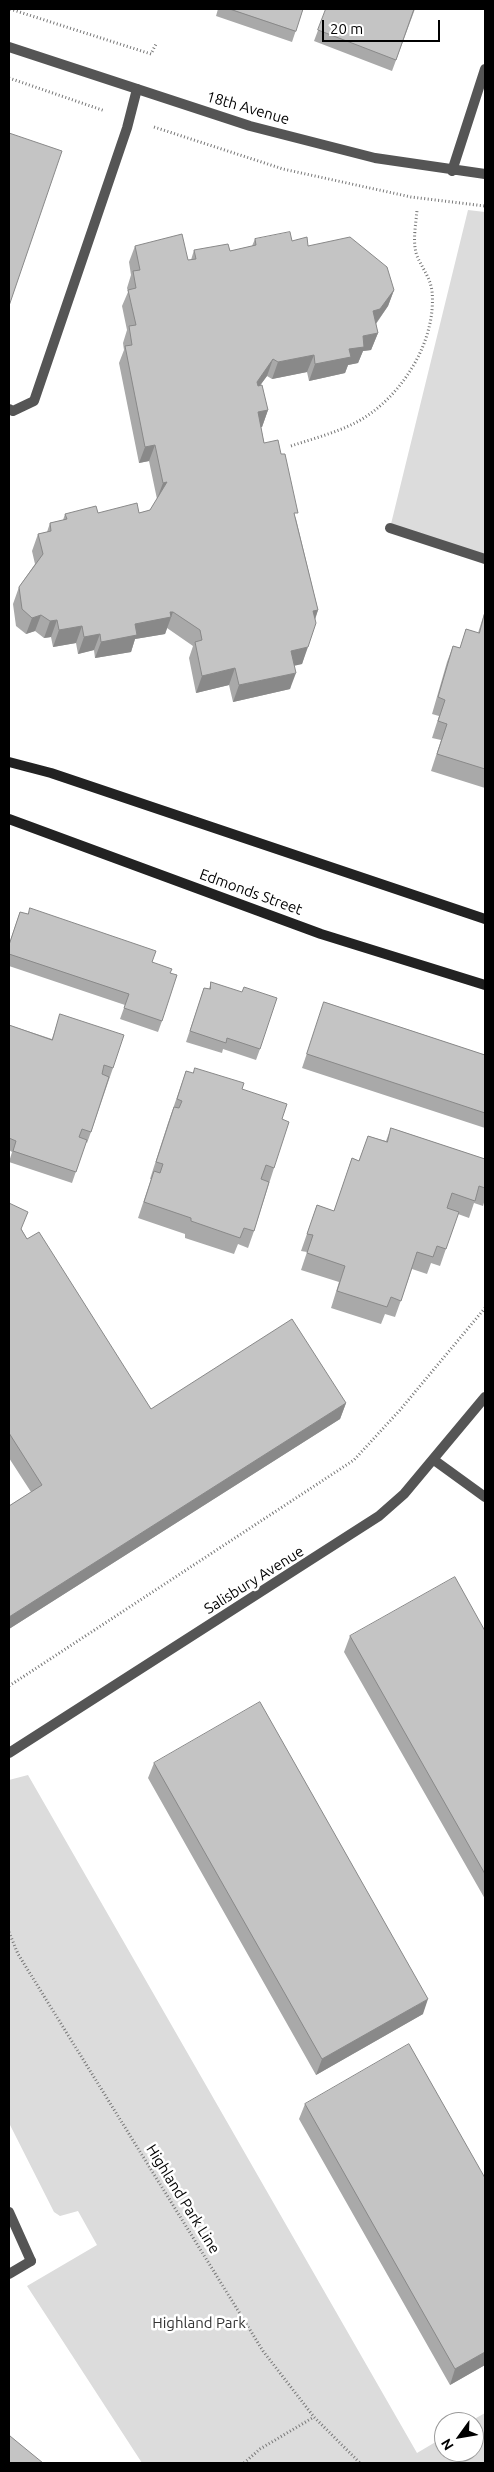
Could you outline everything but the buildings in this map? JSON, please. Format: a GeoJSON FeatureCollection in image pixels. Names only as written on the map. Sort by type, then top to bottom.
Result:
{"type":"FeatureCollection","features":[{"type":"Feature","properties":{"kind":"street","name":"18th Avenue"},"geometry":{"type":"LineString","coordinates":[[9,47],[269,131],[374,158],[485,174]]}},
{"type":"Feature","properties":{"kind":"street"},"geometry":{"type":"LineString","coordinates":[[452,170],[485,69]]}},
{"type":"Feature","properties":{"kind":"street"},"geometry":{"type":"LineString","coordinates":[[9,409],[13,411],[34,402],[127,128],[137,89]]}},
{"type":"Feature","properties":{"kind":"street"},"geometry":{"type":"LineString","coordinates":[[390,528],[485,558]]}},
{"type":"Feature","properties":{"kind":"street"},"geometry":{"type":"LineString","coordinates":[[9,762],[61,776],[485,919]]}},
{"type":"Feature","properties":{"kind":"street","name":"Edmonds Street"},"geometry":{"type":"LineString","coordinates":[[9,819],[321,934],[485,986]]}},
{"type":"Feature","properties":{"kind":"street","name":"Salisbury Avenue"},"geometry":{"type":"LineString","coordinates":[[9,1753],[346,1539],[404,1494],[485,1397]]}},
{"type":"Feature","properties":{"kind":"street"},"geometry":{"type":"LineString","coordinates":[[434,1460],[485,1497]]}},
{"type":"Feature","properties":{"kind":"street"},"geometry":{"type":"LineString","coordinates":[[9,2212],[32,2261],[9,2274]]}},
{"type":"Feature","properties":{"kind":"path"},"geometry":{"type":"LineString","coordinates":[[10,9],[151,54],[156,44]]}},
{"type":"Feature","properties":{"kind":"path"},"geometry":{"type":"LineString","coordinates":[[291,446],[356,423],[375,410],[401,384],[422,348],[431,316],[432,292],[429,279],[417,255],[415,242],[417,210]]}},
{"type":"Feature","properties":{"kind":"path"},"geometry":{"type":"LineString","coordinates":[[9,1686],[354,1460],[400,1410],[485,1308]]}},
{"type":"Feature","properties":{"kind":"path","name":"Highland Park Line"},"geometry":{"type":"LineString","coordinates":[[9,1932],[24,1962],[263,2351],[314,2417],[360,2463]]}},
{"type":"Feature","properties":{"kind":"path"},"geometry":{"type":"LineString","coordinates":[[244,2463],[260,2450],[314,2417]]}},
{"type":"Feature","properties":{"kind":"green space"},"geometry":{"type":"Polygon","coordinates":[[[468,210],[485,212],[485,559],[390,528],[468,210]]]}},
{"type":"Feature","properties":{"kind":"green space","name":"Highland Park"},"geometry":{"type":"Polygon","coordinates":[[[28,1775],[417,2453],[434,2443],[434,2462],[484,2462],[485,2413],[485,2463],[142,2463],[27,2286],[97,2245],[78,2211],[60,2216],[54,2212],[9,2123],[9,1780],[28,1775]]]}}]}
